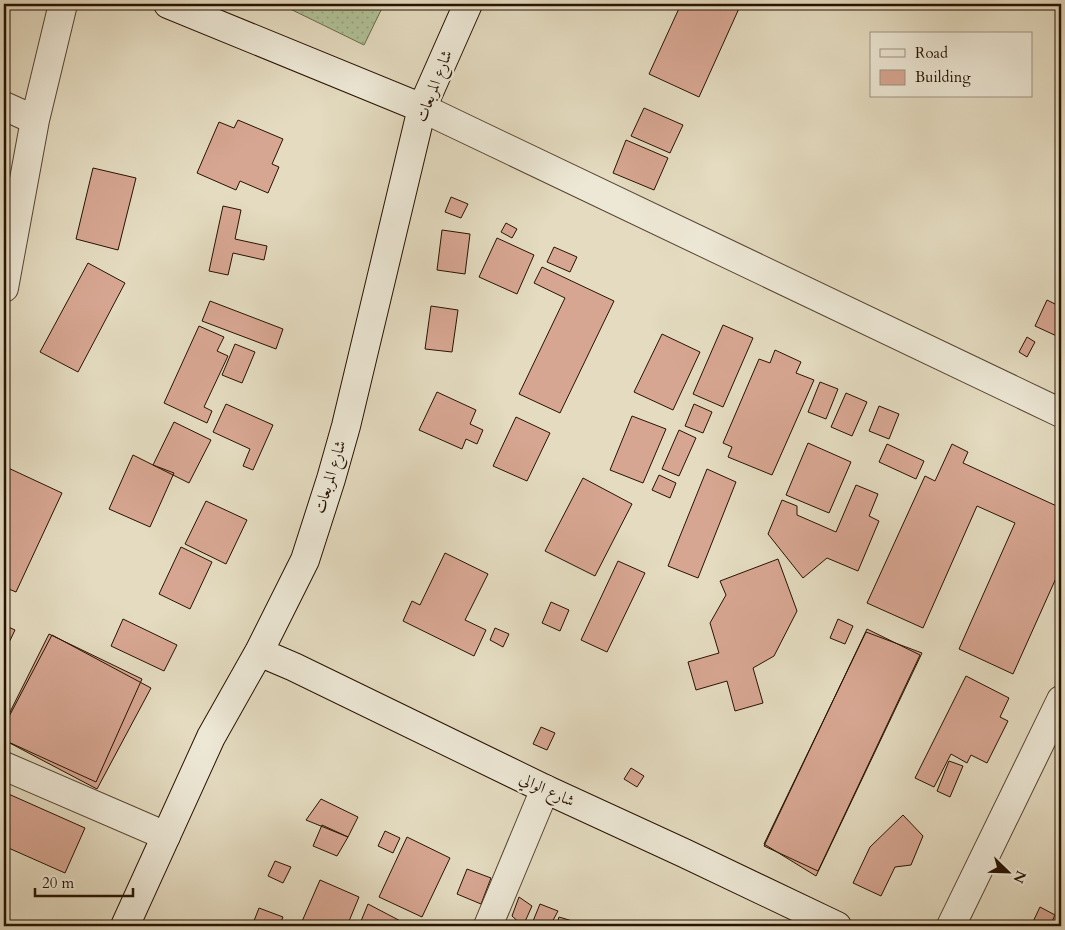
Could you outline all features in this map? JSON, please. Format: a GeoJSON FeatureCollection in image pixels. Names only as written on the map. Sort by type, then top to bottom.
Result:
{"type":"FeatureCollection","features":[{"type":"Feature","properties":{"kind":"street"},"geometry":{"type":"LineString","coordinates":[[4,288],[35,120],[63,4]]}},
{"type":"Feature","properties":{"kind":"street"},"geometry":{"type":"LineString","coordinates":[[168,4],[422,108],[1061,413]]}},
{"type":"Feature","properties":{"kind":"street","name":"شارع المربعات"},"geometry":{"type":"LineString","coordinates":[[125,926],[212,737],[259,652],[305,560],[331,479],[348,417],[422,108],[468,4]]}},
{"type":"Feature","properties":{"kind":"street"},"geometry":{"type":"LineString","coordinates":[[4,106],[35,120]]}},
{"type":"Feature","properties":{"kind":"street","name":"شارع الوالي"},"geometry":{"type":"LineString","coordinates":[[259,652],[837,926]]}},
{"type":"Feature","properties":{"kind":"street"},"geometry":{"type":"LineString","coordinates":[[951,926],[1061,700]]}},
{"type":"Feature","properties":{"kind":"street"},"geometry":{"type":"LineString","coordinates":[[4,766],[166,836]]}},
{"type":"Feature","properties":{"kind":"street"},"geometry":{"type":"LineString","coordinates":[[488,926],[545,789]]}},
{"type":"Feature","properties":{"kind":"green space"},"geometry":{"type":"Polygon","coordinates":[[[280,4],[384,4],[364,45],[280,4]]]}},
{"type":"Feature","properties":{"kind":"building"},"geometry":{"type":"Polygon","coordinates":[[[681,4],[741,4],[699,97],[649,74],[681,4]]]}},
{"type":"Feature","properties":{"kind":"building"},"geometry":{"type":"Polygon","coordinates":[[[644,108],[683,125],[670,153],[631,136],[644,108]]]}},
{"type":"Feature","properties":{"kind":"building"},"geometry":{"type":"Polygon","coordinates":[[[238,120],[283,139],[272,164],[279,167],[268,193],[240,181],[236,190],[197,173],[219,122],[234,128],[238,120]]]}},
{"type":"Feature","properties":{"kind":"building"},"geometry":{"type":"Polygon","coordinates":[[[626,140],[668,158],[654,190],[613,173],[626,140]]]}},
{"type":"Feature","properties":{"kind":"building"},"geometry":{"type":"Polygon","coordinates":[[[93,168],[136,178],[118,250],[76,239],[93,168]]]}},
{"type":"Feature","properties":{"kind":"building"},"geometry":{"type":"Polygon","coordinates":[[[451,197],[468,204],[461,218],[445,212],[451,197]]]}},
{"type":"Feature","properties":{"kind":"building"},"geometry":{"type":"Polygon","coordinates":[[[223,206],[241,210],[235,239],[267,246],[264,260],[233,253],[228,275],[209,271],[223,206]]]}},
{"type":"Feature","properties":{"kind":"building"},"geometry":{"type":"Polygon","coordinates":[[[506,223],[517,229],[512,238],[501,232],[506,223]]]}},
{"type":"Feature","properties":{"kind":"building"},"geometry":{"type":"Polygon","coordinates":[[[442,230],[470,234],[465,274],[437,270],[442,230]]]}},
{"type":"Feature","properties":{"kind":"building"},"geometry":{"type":"Polygon","coordinates":[[[497,238],[534,255],[517,294],[479,277],[497,238]]]}},
{"type":"Feature","properties":{"kind":"building"},"geometry":{"type":"Polygon","coordinates":[[[554,247],[577,257],[570,272],[547,262],[554,247]]]}},
{"type":"Feature","properties":{"kind":"building"},"geometry":{"type":"Polygon","coordinates":[[[88,263],[125,283],[78,372],[40,352],[88,263]]]}},
{"type":"Feature","properties":{"kind":"building"},"geometry":{"type":"Polygon","coordinates":[[[542,267],[614,301],[560,413],[519,394],[565,298],[534,283],[542,267]]]}},
{"type":"Feature","properties":{"kind":"building"},"geometry":{"type":"Polygon","coordinates":[[[1047,300],[1061,307],[1061,338],[1035,326],[1047,300]]]}},
{"type":"Feature","properties":{"kind":"building"},"geometry":{"type":"Polygon","coordinates":[[[210,301],[283,329],[276,349],[202,321],[210,301]]]}},
{"type":"Feature","properties":{"kind":"building"},"geometry":{"type":"Polygon","coordinates":[[[431,306],[458,310],[452,352],[425,349],[431,306]]]}},
{"type":"Feature","properties":{"kind":"building"},"geometry":{"type":"Polygon","coordinates":[[[723,325],[753,338],[723,407],[693,394],[723,325]]]}},
{"type":"Feature","properties":{"kind":"building"},"geometry":{"type":"Polygon","coordinates":[[[199,326],[224,337],[217,351],[228,356],[204,407],[212,411],[207,423],[164,403],[199,326]]]}},
{"type":"Feature","properties":{"kind":"building"},"geometry":{"type":"Polygon","coordinates":[[[662,334],[700,352],[673,410],[634,392],[662,334]]]}},
{"type":"Feature","properties":{"kind":"building"},"geometry":{"type":"Polygon","coordinates":[[[1027,337],[1035,342],[1027,357],[1019,352],[1027,337]]]}},
{"type":"Feature","properties":{"kind":"building"},"geometry":{"type":"Polygon","coordinates":[[[235,344],[255,352],[242,383],[222,375],[235,344]]]}},
{"type":"Feature","properties":{"kind":"building"},"geometry":{"type":"Polygon","coordinates":[[[775,350],[801,362],[796,373],[814,380],[772,475],[728,457],[732,447],[723,443],[759,359],[770,363],[775,350]]]}},
{"type":"Feature","properties":{"kind":"building"},"geometry":{"type":"Polygon","coordinates":[[[820,382],[838,389],[826,419],[808,412],[820,382]]]}},
{"type":"Feature","properties":{"kind":"building"},"geometry":{"type":"Polygon","coordinates":[[[437,392],[476,410],[470,424],[483,430],[477,444],[466,439],[462,449],[419,430],[437,392]]]}},
{"type":"Feature","properties":{"kind":"building"},"geometry":{"type":"Polygon","coordinates":[[[846,393],[867,402],[852,436],[831,427],[846,393]]]}},
{"type":"Feature","properties":{"kind":"building"},"geometry":{"type":"Polygon","coordinates":[[[226,404],[273,425],[253,470],[243,466],[250,449],[213,432],[226,404]]]}},
{"type":"Feature","properties":{"kind":"building"},"geometry":{"type":"Polygon","coordinates":[[[694,404],[712,412],[703,433],[685,426],[694,404]]]}},
{"type":"Feature","properties":{"kind":"building"},"geometry":{"type":"Polygon","coordinates":[[[879,406],[899,414],[889,439],[869,431],[879,406]]]}},
{"type":"Feature","properties":{"kind":"building"},"geometry":{"type":"Polygon","coordinates":[[[632,416],[666,429],[643,483],[610,470],[632,416]]]}},
{"type":"Feature","properties":{"kind":"building"},"geometry":{"type":"Polygon","coordinates":[[[516,417],[550,433],[527,481],[493,466],[516,417]]]}},
{"type":"Feature","properties":{"kind":"building"},"geometry":{"type":"Polygon","coordinates":[[[174,422],[211,440],[189,483],[153,465],[174,422]]]}},
{"type":"Feature","properties":{"kind":"building"},"geometry":{"type":"Polygon","coordinates":[[[679,430],[696,438],[679,476],[662,469],[679,430]]]}},
{"type":"Feature","properties":{"kind":"building"},"geometry":{"type":"Polygon","coordinates":[[[808,443],[851,462],[829,513],[786,495],[808,443]]]}},
{"type":"Feature","properties":{"kind":"building"},"geometry":{"type":"Polygon","coordinates":[[[887,444],[924,461],[916,479],[879,462],[887,444]]]}},
{"type":"Feature","properties":{"kind":"building"},"geometry":{"type":"Polygon","coordinates":[[[952,444],[968,452],[963,463],[1061,508],[1061,567],[1013,674],[959,649],[1015,523],[977,506],[923,628],[867,603],[925,476],[935,481],[952,444]]]}},
{"type":"Feature","properties":{"kind":"building"},"geometry":{"type":"Polygon","coordinates":[[[133,455],[174,473],[150,527],[109,509],[133,455]]]}},
{"type":"Feature","properties":{"kind":"building"},"geometry":{"type":"Polygon","coordinates":[[[4,466],[62,493],[16,592],[4,587],[4,466]]]}},
{"type":"Feature","properties":{"kind":"building"},"geometry":{"type":"Polygon","coordinates":[[[707,469],[736,482],[698,578],[668,566],[707,469]]]}},
{"type":"Feature","properties":{"kind":"building"},"geometry":{"type":"Polygon","coordinates":[[[659,475],[676,483],[670,498],[652,490],[659,475]]]}},
{"type":"Feature","properties":{"kind":"building"},"geometry":{"type":"Polygon","coordinates":[[[583,478],[632,504],[595,576],[545,551],[583,478]]]}},
{"type":"Feature","properties":{"kind":"building"},"geometry":{"type":"Polygon","coordinates":[[[856,485],[878,494],[869,516],[879,521],[858,571],[827,558],[803,578],[768,534],[782,500],[797,506],[797,515],[836,532],[856,485]]]}},
{"type":"Feature","properties":{"kind":"building"},"geometry":{"type":"Polygon","coordinates":[[[206,501],[247,520],[226,564],[185,544],[206,501]]]}},
{"type":"Feature","properties":{"kind":"building"},"geometry":{"type":"Polygon","coordinates":[[[181,547],[212,562],[190,609],[159,594],[181,547]]]}},
{"type":"Feature","properties":{"kind":"building"},"geometry":{"type":"Polygon","coordinates":[[[445,553],[488,574],[465,620],[486,630],[474,656],[403,621],[412,601],[420,605],[445,553]]]}},
{"type":"Feature","properties":{"kind":"building"},"geometry":{"type":"Polygon","coordinates":[[[778,559],[797,611],[774,656],[753,668],[763,703],[735,711],[727,681],[696,690],[688,662],[719,653],[710,623],[726,595],[720,581],[778,559]]]}},
{"type":"Feature","properties":{"kind":"building"},"geometry":{"type":"Polygon","coordinates":[[[618,561],[645,573],[607,652],[581,640],[618,561]]]}},
{"type":"Feature","properties":{"kind":"building"},"geometry":{"type":"Polygon","coordinates":[[[551,602],[569,610],[560,631],[542,623],[551,602]]]}},
{"type":"Feature","properties":{"kind":"building"},"geometry":{"type":"Polygon","coordinates":[[[123,619],[177,645],[164,671],[111,646],[123,619]]]}},
{"type":"Feature","properties":{"kind":"building"},"geometry":{"type":"Polygon","coordinates":[[[838,619],[853,626],[845,644],[830,638],[838,619]]]}},
{"type":"Feature","properties":{"kind":"building"},"geometry":{"type":"Polygon","coordinates":[[[4,625],[15,630],[4,653],[4,625]]]}},
{"type":"Feature","properties":{"kind":"building"},"geometry":{"type":"Polygon","coordinates":[[[495,628],[509,634],[503,647],[490,640],[495,628]]]}},
{"type":"Feature","properties":{"kind":"building"},"geometry":{"type":"Polygon","coordinates":[[[867,629],[920,655],[818,871],[764,846],[867,629]]]}},
{"type":"Feature","properties":{"kind":"building"},"geometry":{"type":"Polygon","coordinates":[[[866,632],[922,653],[816,876],[764,844],[866,632]]]}},
{"type":"Feature","properties":{"kind":"building"},"geometry":{"type":"Polygon","coordinates":[[[49,634],[142,679],[96,782],[4,740],[4,724],[49,634]]]}},
{"type":"Feature","properties":{"kind":"building"},"geometry":{"type":"Polygon","coordinates":[[[52,635],[151,688],[97,789],[4,740],[4,726],[52,635]]]}},
{"type":"Feature","properties":{"kind":"building"},"geometry":{"type":"Polygon","coordinates":[[[966,676],[1009,698],[1000,717],[1008,721],[987,763],[971,755],[967,763],[951,754],[934,787],[915,778],[966,676]]]}},
{"type":"Feature","properties":{"kind":"building"},"geometry":{"type":"Polygon","coordinates":[[[541,727],[555,733],[547,750],[533,744],[541,727]]]}},
{"type":"Feature","properties":{"kind":"building"},"geometry":{"type":"Polygon","coordinates":[[[949,761],[963,766],[950,797],[937,791],[949,761]]]}},
{"type":"Feature","properties":{"kind":"building"},"geometry":{"type":"Polygon","coordinates":[[[631,768],[644,776],[637,787],[624,779],[631,768]]]}},
{"type":"Feature","properties":{"kind":"building"},"geometry":{"type":"Polygon","coordinates":[[[4,792],[85,828],[65,873],[4,846],[4,792]]]}},
{"type":"Feature","properties":{"kind":"building"},"geometry":{"type":"Polygon","coordinates":[[[321,799],[358,817],[348,837],[306,820],[321,799]]]}},
{"type":"Feature","properties":{"kind":"building"},"geometry":{"type":"Polygon","coordinates":[[[903,815],[923,836],[911,865],[895,867],[881,896],[853,883],[870,847],[903,815]]]}},
{"type":"Feature","properties":{"kind":"building"},"geometry":{"type":"Polygon","coordinates":[[[322,825],[348,837],[337,856],[313,846],[322,825]]]}},
{"type":"Feature","properties":{"kind":"building"},"geometry":{"type":"Polygon","coordinates":[[[385,831],[400,838],[393,853],[378,846],[385,831]]]}},
{"type":"Feature","properties":{"kind":"building"},"geometry":{"type":"Polygon","coordinates":[[[407,837],[450,858],[422,917],[379,897],[407,837]]]}},
{"type":"Feature","properties":{"kind":"building"},"geometry":{"type":"Polygon","coordinates":[[[275,861],[291,867],[283,883],[268,876],[275,861]]]}},
{"type":"Feature","properties":{"kind":"building"},"geometry":{"type":"Polygon","coordinates":[[[467,869],[491,878],[481,904],[457,894],[467,869]]]}},
{"type":"Feature","properties":{"kind":"building"},"geometry":{"type":"Polygon","coordinates":[[[320,880],[359,897],[347,926],[300,926],[320,880]]]}},
{"type":"Feature","properties":{"kind":"building"},"geometry":{"type":"Polygon","coordinates":[[[519,897],[532,906],[523,926],[512,916],[519,897]]]}},
{"type":"Feature","properties":{"kind":"building"},"geometry":{"type":"Polygon","coordinates":[[[368,904],[410,926],[359,926],[368,904]]]}},
{"type":"Feature","properties":{"kind":"building"},"geometry":{"type":"Polygon","coordinates":[[[540,904],[558,911],[550,926],[531,926],[540,904]]]}},
{"type":"Feature","properties":{"kind":"building"},"geometry":{"type":"Polygon","coordinates":[[[1040,907],[1055,915],[1050,926],[1031,926],[1040,907]]]}},
{"type":"Feature","properties":{"kind":"building"},"geometry":{"type":"Polygon","coordinates":[[[259,908],[283,917],[279,926],[252,926],[259,908]]]}},
{"type":"Feature","properties":{"kind":"building"},"geometry":{"type":"Polygon","coordinates":[[[559,917],[589,926],[556,926],[559,917]]]}}]}
